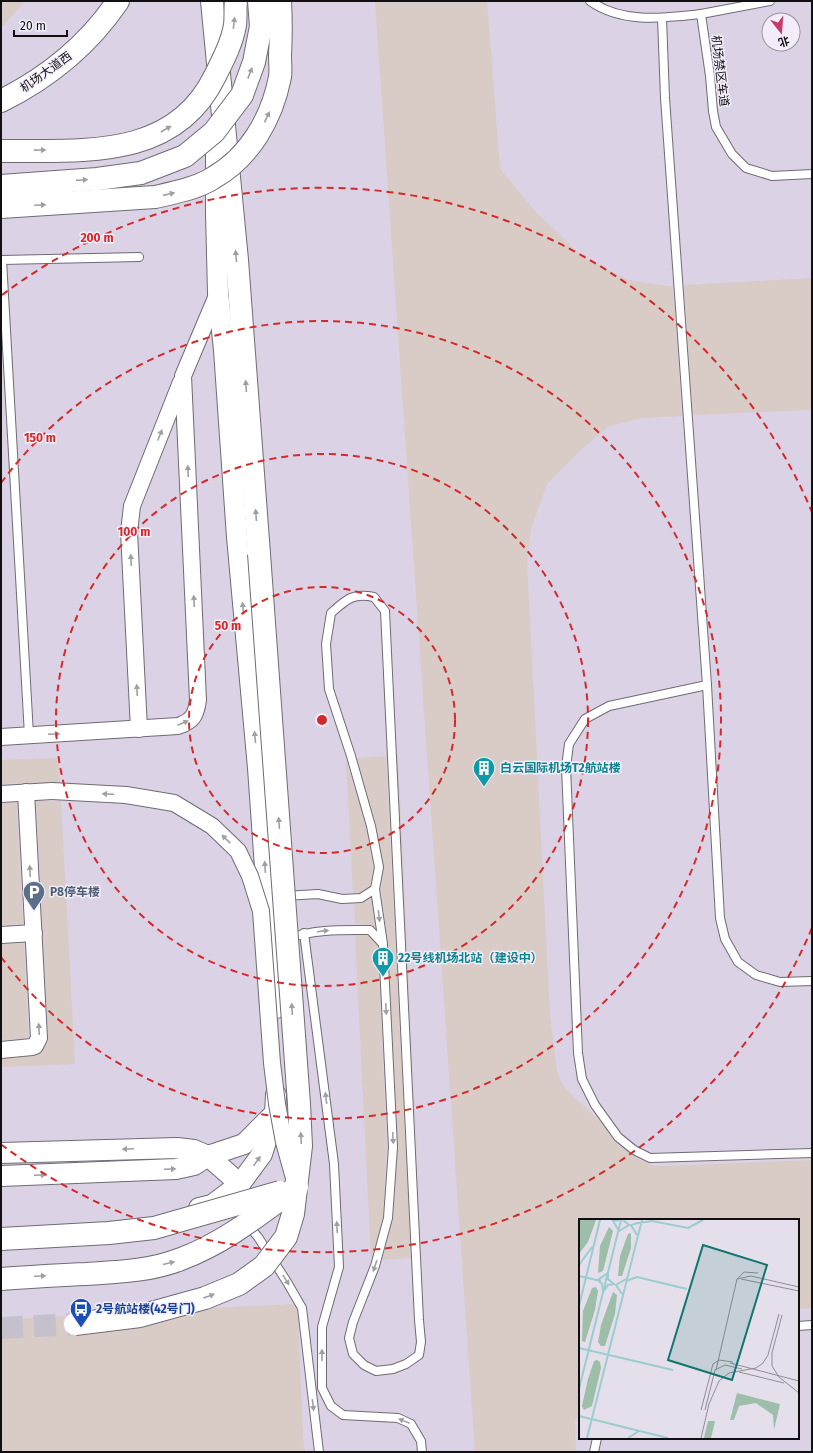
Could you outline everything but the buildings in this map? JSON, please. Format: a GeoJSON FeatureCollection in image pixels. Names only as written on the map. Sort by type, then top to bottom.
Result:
{"type":"FeatureCollection","features":[{"type":"Feature","properties":{"kind":"main road","name":"机场大道西"},"geometry":{"type":"LineString","coordinates":[[1,101],[21,91],[52,69],[85,41],[118,1]]}},
{"type":"Feature","properties":{"kind":"main road"},"geometry":{"type":"LineString","coordinates":[[75,1324],[140,1316],[205,1298],[239,1284],[264,1266],[286,1237],[297,1187],[301,1146],[299,1104],[237,268],[212,1]]}},
{"type":"Feature","properties":{"kind":"main road"},"geometry":{"type":"LineString","coordinates":[[1,151],[107,148],[134,143],[165,130],[190,112],[209,90],[228,51],[235,26],[236,1]]}},
{"type":"Feature","properties":{"kind":"main road"},"geometry":{"type":"LineString","coordinates":[[1,186],[97,179],[141,173],[185,156],[214,132],[242,95],[254,62],[261,26],[259,1]]}},
{"type":"Feature","properties":{"kind":"main road"},"geometry":{"type":"LineString","coordinates":[[1,208],[156,197],[180,191],[213,179],[242,156],[259,134],[270,111],[280,76],[280,1]]}},
{"type":"Feature","properties":{"kind":"main road"},"geometry":{"type":"LineString","coordinates":[[1,1239],[109,1233],[154,1228],[297,1187]]}},
{"type":"Feature","properties":{"kind":"main road"},"geometry":{"type":"LineString","coordinates":[[1,1279],[146,1269],[181,1260],[214,1245],[241,1228],[297,1187]]}},
{"type":"Feature","properties":{"kind":"street"},"geometry":{"type":"LineString","coordinates":[[1,1230],[107,1224],[166,1217],[212,1205],[240,1184],[262,1154],[275,1113],[277,1041],[272,944],[237,537],[224,350],[218,293],[216,212],[217,46]]}},
{"type":"Feature","properties":{"kind":"street"},"geometry":{"type":"LineString","coordinates":[[139,728],[129,532],[132,506],[183,376],[218,293]]}},
{"type":"Feature","properties":{"kind":"street"},"geometry":{"type":"LineString","coordinates":[[1,737],[178,726],[186,723],[193,717],[198,700],[183,376]]}},
{"type":"Feature","properties":{"kind":"street"},"geometry":{"type":"LineString","coordinates":[[1,794],[52,791],[126,795],[174,803],[212,826],[238,850],[250,876],[261,912],[272,1063],[277,1104],[284,1142],[297,1187]]}},
{"type":"Feature","properties":{"kind":"street"},"geometry":{"type":"LineString","coordinates":[[1,1050],[36,1046],[39,1038],[26,792]]}},
{"type":"Feature","properties":{"kind":"street"},"geometry":{"type":"LineString","coordinates":[[1,935],[34,933]]}},
{"type":"Feature","properties":{"kind":"street"},"geometry":{"type":"LineString","coordinates":[[1,1176],[176,1169],[194,1164],[208,1156],[244,1144],[275,1113]]}},
{"type":"Feature","properties":{"kind":"street"},"geometry":{"type":"LineString","coordinates":[[1,1153],[177,1148],[194,1150],[208,1156],[240,1184]]}},
{"type":"Feature","properties":{"kind":"lane"},"geometry":{"type":"LineString","coordinates":[[590,1],[609,11],[648,18],[701,14],[770,1]]}},
{"type":"Feature","properties":{"kind":"lane","name":"机场禁区车道"},"geometry":{"type":"LineString","coordinates":[[701,14],[716,128],[732,154],[746,168],[772,176],[812,174]]}},
{"type":"Feature","properties":{"kind":"lane"},"geometry":{"type":"LineString","coordinates":[[662,18],[665,98],[707,685],[720,918],[724,939],[738,962],[756,975],[780,982],[812,981]]}},
{"type":"Feature","properties":{"kind":"lane"},"geometry":{"type":"LineString","coordinates":[[29,735],[2,260],[139,257]]}},
{"type":"Feature","properties":{"kind":"lane"},"geometry":{"type":"LineString","coordinates":[[362,595],[374,597],[385,611],[418,1312],[421,1342],[419,1355],[406,1364],[393,1370],[376,1371],[364,1365],[353,1354],[349,1338],[353,1322],[375,1266],[388,1218],[393,1147],[383,944],[375,888],[379,867],[371,826],[351,756],[329,689],[326,644],[331,613],[348,599],[362,595]]}},
{"type":"Feature","properties":{"kind":"lane"},"geometry":{"type":"LineString","coordinates":[[707,685],[609,706],[585,718],[569,744],[566,767],[578,1054],[582,1079],[595,1105],[618,1136],[634,1150],[650,1158],[812,1153]]}},
{"type":"Feature","properties":{"kind":"lane"},"geometry":{"type":"LineString","coordinates":[[267,896],[318,894],[342,899],[361,898],[375,888]]}},
{"type":"Feature","properties":{"kind":"lane"},"geometry":{"type":"LineString","coordinates":[[272,944],[304,933],[334,929],[370,930],[383,944]]}},
{"type":"Feature","properties":{"kind":"lane"},"geometry":{"type":"LineString","coordinates":[[304,933],[334,1164],[340,1267],[322,1327],[322,1388],[331,1406],[343,1415],[398,1418],[411,1424],[421,1441],[422,1452]]}},
{"type":"Feature","properties":{"kind":"lane"},"geometry":{"type":"LineString","coordinates":[[212,1205],[241,1217],[258,1237],[302,1308],[319,1452]]}},
{"type":"Feature","properties":{"kind":"lane"},"geometry":{"type":"LineString","coordinates":[[799,1326],[812,1325]]}},
{"type":"Feature","properties":{"kind":"lane"},"geometry":{"type":"LineString","coordinates":[[594,1452],[597,1439]]}},
{"type":"Feature","properties":{"kind":"shaded area"},"geometry":{"type":"Polygon","coordinates":[[[1,1],[812,1],[812,1452],[1,1452],[1,1]]]}},
{"type":"Feature","properties":{"kind":"tunnel"},"geometry":{"type":"LineString","coordinates":[[1,1328],[75,1324]]}},
{"type":"Feature","properties":{"kind":"place","name":"白云国际机场T2航站楼"},"geometry":{"type":"Point","coordinates":[484,788]}},
{"type":"Feature","properties":{"kind":"place","name":"P8停车楼"},"geometry":{"type":"Point","coordinates":[34,912]}},
{"type":"Feature","properties":{"kind":"place","name":"22号线机场北站（建设中）"},"geometry":{"type":"Point","coordinates":[383,978]}},
{"type":"Feature","properties":{"kind":"place","name":"2号航站楼(42号门)"},"geometry":{"type":"Point","coordinates":[81,1328]}}]}
